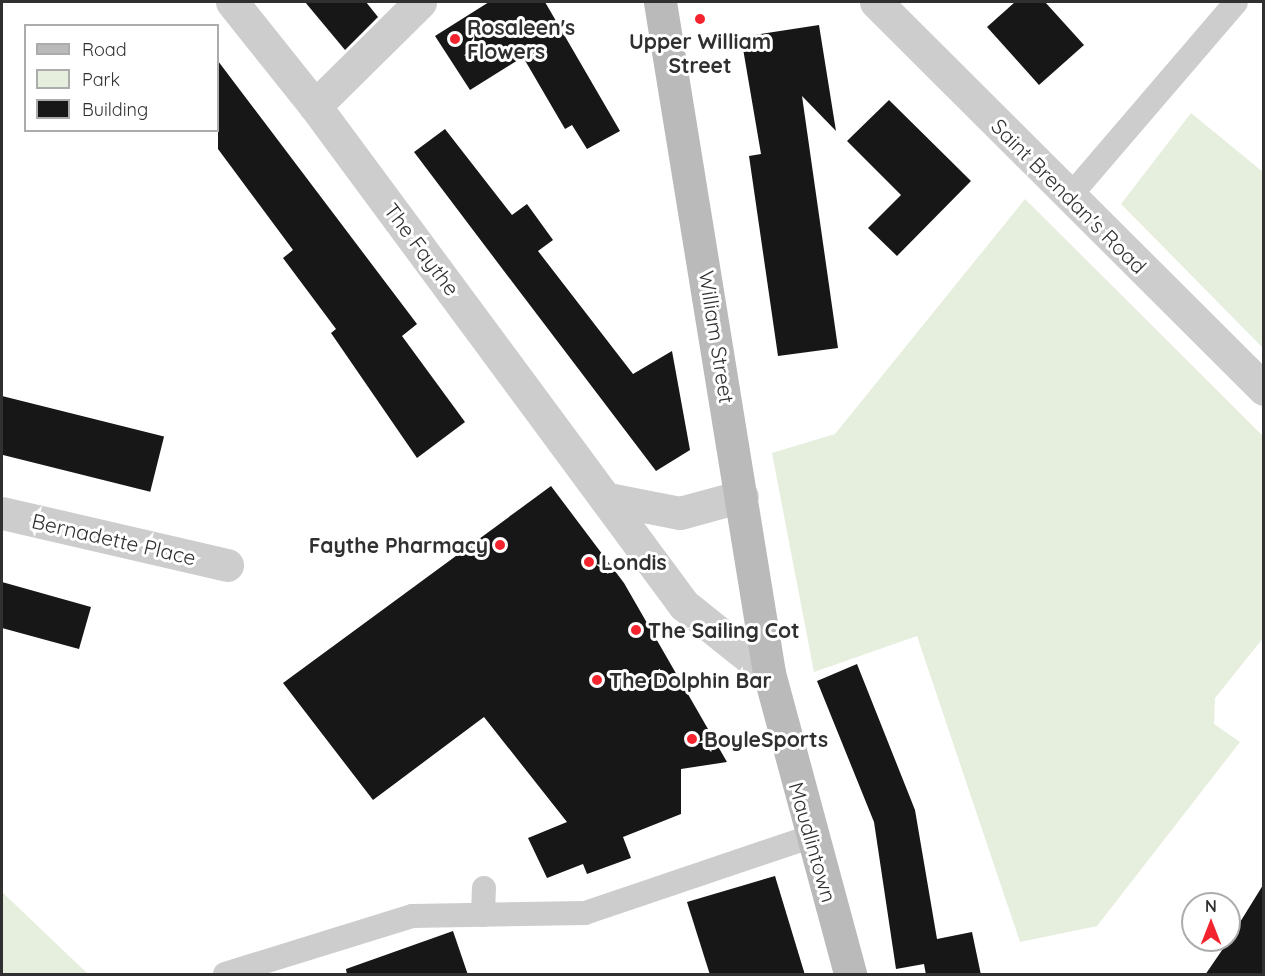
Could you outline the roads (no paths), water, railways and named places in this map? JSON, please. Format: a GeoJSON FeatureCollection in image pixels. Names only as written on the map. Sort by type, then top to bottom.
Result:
{"type":"FeatureCollection","features":[{"type":"Feature","properties":{"kind":"main road","name":"William Street"},"geometry":{"type":"LineString","coordinates":[[660,2],[769,673]]}},
{"type":"Feature","properties":{"kind":"main road","name":"Maudlintown"},"geometry":{"type":"LineString","coordinates":[[769,673],[850,975]]}},
{"type":"Feature","properties":{"kind":"street","name":"The Faythe"},"geometry":{"type":"LineString","coordinates":[[232,2],[315,106],[608,499],[684,605],[769,673]]}},
{"type":"Feature","properties":{"kind":"street"},"geometry":{"type":"LineString","coordinates":[[315,106],[420,2]]}},
{"type":"Feature","properties":{"kind":"street","name":"Saint Brendan's Road"},"geometry":{"type":"LineString","coordinates":[[876,2],[1263,389]]}},
{"type":"Feature","properties":{"kind":"street"},"geometry":{"type":"LineString","coordinates":[[608,499],[680,513],[741,496]]}},
{"type":"Feature","properties":{"kind":"street","name":"Bernadette Place"},"geometry":{"type":"LineString","coordinates":[[2,513],[227,565]]}},
{"type":"Feature","properties":{"kind":"lane"},"geometry":{"type":"LineString","coordinates":[[1070,196],[1236,2]]}},
{"type":"Feature","properties":{"kind":"lane"},"geometry":{"type":"LineString","coordinates":[[225,975],[412,916],[585,913],[812,836]]}},
{"type":"Feature","properties":{"kind":"lane"},"geometry":{"type":"LineString","coordinates":[[483,915],[484,888]]}},
{"type":"Feature","properties":{"kind":"place","name":"Upper William Street"},"geometry":{"type":"Point","coordinates":[700,19]}},
{"type":"Feature","properties":{"kind":"place","name":"Rosaleen's Flowers"},"geometry":{"type":"Point","coordinates":[455,39]}},
{"type":"Feature","properties":{"kind":"place","name":"Faythe Pharmacy"},"geometry":{"type":"Point","coordinates":[500,545]}},
{"type":"Feature","properties":{"kind":"place","name":"Londis"},"geometry":{"type":"Point","coordinates":[589,562]}},
{"type":"Feature","properties":{"kind":"place","name":"The Sailing Cot"},"geometry":{"type":"Point","coordinates":[636,630]}},
{"type":"Feature","properties":{"kind":"place","name":"The Dolphin Bar"},"geometry":{"type":"Point","coordinates":[597,680]}},
{"type":"Feature","properties":{"kind":"place","name":"BoyleSports"},"geometry":{"type":"Point","coordinates":[692,739]}}]}
